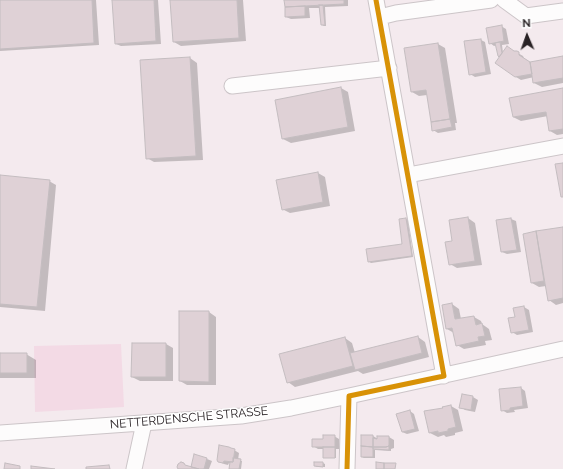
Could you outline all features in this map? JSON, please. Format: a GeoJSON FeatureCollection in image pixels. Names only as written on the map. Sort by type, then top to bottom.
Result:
{"type":"FeatureCollection","features":[{"type":"Feature","properties":{"kind":"street"},"geometry":{"type":"LineString","coordinates":[[376,0],[444,376]]}},
{"type":"Feature","properties":{"kind":"street"},"geometry":{"type":"LineString","coordinates":[[380,17],[396,13],[491,0]]}},
{"type":"Feature","properties":{"kind":"street"},"geometry":{"type":"LineString","coordinates":[[504,0],[526,16],[563,11]]}},
{"type":"Feature","properties":{"kind":"street"},"geometry":{"type":"LineString","coordinates":[[232,86],[389,68]]}},
{"type":"Feature","properties":{"kind":"street"},"geometry":{"type":"LineString","coordinates":[[408,175],[563,146]]}},
{"type":"Feature","properties":{"kind":"street","name":"NETTERDENSCHE STRASSE"},"geometry":{"type":"LineString","coordinates":[[0,433],[241,416],[291,408],[349,396],[563,349]]}},
{"type":"Feature","properties":{"kind":"street"},"geometry":{"type":"LineString","coordinates":[[347,469],[349,396]]}},
{"type":"Feature","properties":{"kind":"street"},"geometry":{"type":"LineString","coordinates":[[134,469],[144,423]]}},
{"type":"Feature","properties":{"kind":"shaded area"},"geometry":{"type":"Polygon","coordinates":[[[121,344],[124,407],[35,412],[34,346],[121,344]]]}},
{"type":"Feature","properties":{"kind":"building"},"geometry":{"type":"Polygon","coordinates":[[[0,0],[92,0],[94,43],[0,49],[0,0]]]}},
{"type":"Feature","properties":{"kind":"building"},"geometry":{"type":"Polygon","coordinates":[[[112,0],[154,0],[156,41],[115,44],[112,0]]]}},
{"type":"Feature","properties":{"kind":"building"},"geometry":{"type":"Polygon","coordinates":[[[170,0],[237,0],[239,38],[173,42],[170,0]]]}},
{"type":"Feature","properties":{"kind":"building"},"geometry":{"type":"Polygon","coordinates":[[[284,0],[344,0],[344,4],[285,7],[284,0]]]}},
{"type":"Feature","properties":{"kind":"building"},"geometry":{"type":"Polygon","coordinates":[[[319,5],[323,5],[325,25],[321,25],[319,5]]]}},
{"type":"Feature","properties":{"kind":"building"},"geometry":{"type":"Polygon","coordinates":[[[305,6],[305,16],[285,17],[285,7],[305,6]]]}},
{"type":"Feature","properties":{"kind":"building"},"geometry":{"type":"Polygon","coordinates":[[[502,25],[504,41],[489,44],[486,28],[502,25]]]}},
{"type":"Feature","properties":{"kind":"building"},"geometry":{"type":"Polygon","coordinates":[[[481,39],[486,72],[469,75],[464,41],[481,39]]]}},
{"type":"Feature","properties":{"kind":"building"},"geometry":{"type":"Polygon","coordinates":[[[500,42],[502,53],[499,57],[495,43],[500,42]]]}},
{"type":"Feature","properties":{"kind":"building"},"geometry":{"type":"Polygon","coordinates":[[[438,43],[450,119],[431,122],[426,90],[411,92],[404,48],[438,43]]]}},
{"type":"Feature","properties":{"kind":"building"},"geometry":{"type":"Polygon","coordinates":[[[507,46],[514,51],[519,52],[519,55],[530,62],[532,74],[515,77],[495,63],[507,46]]]}},
{"type":"Feature","properties":{"kind":"building"},"geometry":{"type":"Polygon","coordinates":[[[563,56],[563,78],[533,83],[530,62],[563,56]]]}},
{"type":"Feature","properties":{"kind":"building"},"geometry":{"type":"Polygon","coordinates":[[[190,57],[196,156],[146,159],[140,60],[190,57]]]}},
{"type":"Feature","properties":{"kind":"building"},"geometry":{"type":"Polygon","coordinates":[[[341,87],[348,127],[282,139],[275,100],[341,87]]]}},
{"type":"Feature","properties":{"kind":"building"},"geometry":{"type":"Polygon","coordinates":[[[563,88],[563,129],[549,131],[546,112],[513,117],[509,98],[563,88]]]}},
{"type":"Feature","properties":{"kind":"building"},"geometry":{"type":"Polygon","coordinates":[[[450,119],[452,127],[432,131],[431,122],[450,119]]]}},
{"type":"Feature","properties":{"kind":"building"},"geometry":{"type":"Polygon","coordinates":[[[563,163],[563,197],[561,197],[555,164],[563,163]]]}},
{"type":"Feature","properties":{"kind":"building"},"geometry":{"type":"Polygon","coordinates":[[[318,172],[323,202],[282,210],[276,180],[318,172]]]}},
{"type":"Feature","properties":{"kind":"building"},"geometry":{"type":"Polygon","coordinates":[[[0,175],[50,180],[37,307],[0,304],[0,175]]]}},
{"type":"Feature","properties":{"kind":"building"},"geometry":{"type":"Polygon","coordinates":[[[468,217],[475,261],[449,265],[445,242],[452,241],[449,220],[468,217]]]}},
{"type":"Feature","properties":{"kind":"building"},"geometry":{"type":"Polygon","coordinates":[[[406,218],[412,256],[368,262],[366,249],[402,244],[399,219],[406,218]]]}},
{"type":"Feature","properties":{"kind":"building"},"geometry":{"type":"Polygon","coordinates":[[[511,218],[517,250],[501,252],[496,220],[511,218]]]}},
{"type":"Feature","properties":{"kind":"building"},"geometry":{"type":"Polygon","coordinates":[[[563,227],[563,298],[548,301],[536,231],[563,227]]]}},
{"type":"Feature","properties":{"kind":"building"},"geometry":{"type":"Polygon","coordinates":[[[536,231],[544,281],[531,283],[523,234],[536,231]]]}},
{"type":"Feature","properties":{"kind":"building"},"geometry":{"type":"Polygon","coordinates":[[[452,303],[455,319],[474,316],[476,325],[482,323],[485,336],[478,337],[479,341],[456,346],[452,328],[446,329],[442,305],[452,303]]]}},
{"type":"Feature","properties":{"kind":"building"},"geometry":{"type":"Polygon","coordinates":[[[524,306],[529,330],[511,333],[508,318],[515,317],[513,308],[524,306]]]}},
{"type":"Feature","properties":{"kind":"building"},"geometry":{"type":"Polygon","coordinates":[[[179,311],[209,311],[209,382],[179,381],[179,311]]]}},
{"type":"Feature","properties":{"kind":"building"},"geometry":{"type":"Polygon","coordinates":[[[418,336],[422,353],[355,370],[350,353],[418,336]]]}},
{"type":"Feature","properties":{"kind":"building"},"geometry":{"type":"Polygon","coordinates":[[[345,337],[353,366],[287,383],[279,354],[345,337]]]}},
{"type":"Feature","properties":{"kind":"building"},"geometry":{"type":"Polygon","coordinates":[[[132,343],[166,343],[166,377],[131,377],[132,343]]]}},
{"type":"Feature","properties":{"kind":"building"},"geometry":{"type":"Polygon","coordinates":[[[0,353],[27,353],[27,373],[0,373],[0,353]]]}},
{"type":"Feature","properties":{"kind":"building"},"geometry":{"type":"Polygon","coordinates":[[[521,387],[523,406],[501,411],[499,389],[521,387]]]}},
{"type":"Feature","properties":{"kind":"building"},"geometry":{"type":"Polygon","coordinates":[[[462,394],[473,396],[471,410],[459,408],[462,394]]]}},
{"type":"Feature","properties":{"kind":"building"},"geometry":{"type":"Polygon","coordinates":[[[451,405],[456,427],[448,429],[448,431],[429,433],[424,411],[451,405]]]}},
{"type":"Feature","properties":{"kind":"building"},"geometry":{"type":"Polygon","coordinates":[[[410,410],[415,429],[402,432],[396,414],[410,410]]]}},
{"type":"Feature","properties":{"kind":"building"},"geometry":{"type":"Polygon","coordinates":[[[323,435],[335,435],[335,447],[312,447],[312,439],[323,439],[323,435]]]}},
{"type":"Feature","properties":{"kind":"building"},"geometry":{"type":"Polygon","coordinates":[[[361,435],[373,435],[373,447],[361,446],[361,435]]]}},
{"type":"Feature","properties":{"kind":"building"},"geometry":{"type":"Polygon","coordinates":[[[377,436],[389,436],[389,446],[373,447],[373,438],[377,439],[377,436]]]}},
{"type":"Feature","properties":{"kind":"building"},"geometry":{"type":"Polygon","coordinates":[[[219,445],[235,449],[233,462],[218,462],[219,445]]]}},
{"type":"Feature","properties":{"kind":"building"},"geometry":{"type":"Polygon","coordinates":[[[361,446],[373,447],[373,457],[361,457],[361,446]]]}},
{"type":"Feature","properties":{"kind":"building"},"geometry":{"type":"Polygon","coordinates":[[[389,446],[389,450],[373,449],[373,447],[389,446]]]}},
{"type":"Feature","properties":{"kind":"building"},"geometry":{"type":"Polygon","coordinates":[[[323,447],[335,447],[335,458],[323,458],[323,447]]]}},
{"type":"Feature","properties":{"kind":"building"},"geometry":{"type":"Polygon","coordinates":[[[194,454],[207,458],[204,469],[191,467],[194,454]]]}},
{"type":"Feature","properties":{"kind":"building"},"geometry":{"type":"Polygon","coordinates":[[[233,458],[241,459],[239,469],[229,469],[230,462],[233,462],[233,458]]]}},
{"type":"Feature","properties":{"kind":"building"},"geometry":{"type":"Polygon","coordinates":[[[181,462],[185,465],[199,469],[178,469],[178,464],[181,462]]]}},
{"type":"Feature","properties":{"kind":"building"},"geometry":{"type":"Polygon","coordinates":[[[314,462],[323,462],[323,467],[314,466],[314,462]]]}},
{"type":"Feature","properties":{"kind":"building"},"geometry":{"type":"Polygon","coordinates":[[[376,462],[384,463],[384,469],[376,469],[376,462]]]}},
{"type":"Feature","properties":{"kind":"building"},"geometry":{"type":"Polygon","coordinates":[[[5,463],[20,466],[20,469],[4,469],[5,463]]]}},
{"type":"Feature","properties":{"kind":"building"},"geometry":{"type":"Polygon","coordinates":[[[384,463],[396,463],[395,469],[384,469],[384,463]]]}},
{"type":"Feature","properties":{"kind":"building"},"geometry":{"type":"Polygon","coordinates":[[[109,465],[110,469],[86,469],[86,467],[109,465]]]}},
{"type":"Feature","properties":{"kind":"building"},"geometry":{"type":"Polygon","coordinates":[[[31,466],[55,469],[31,469],[31,466]]]}},
{"type":"Feature","properties":{"kind":"transit line"},"geometry":{"type":"LineString","coordinates":[[347,469],[349,396],[444,376],[376,0]]}}]}
